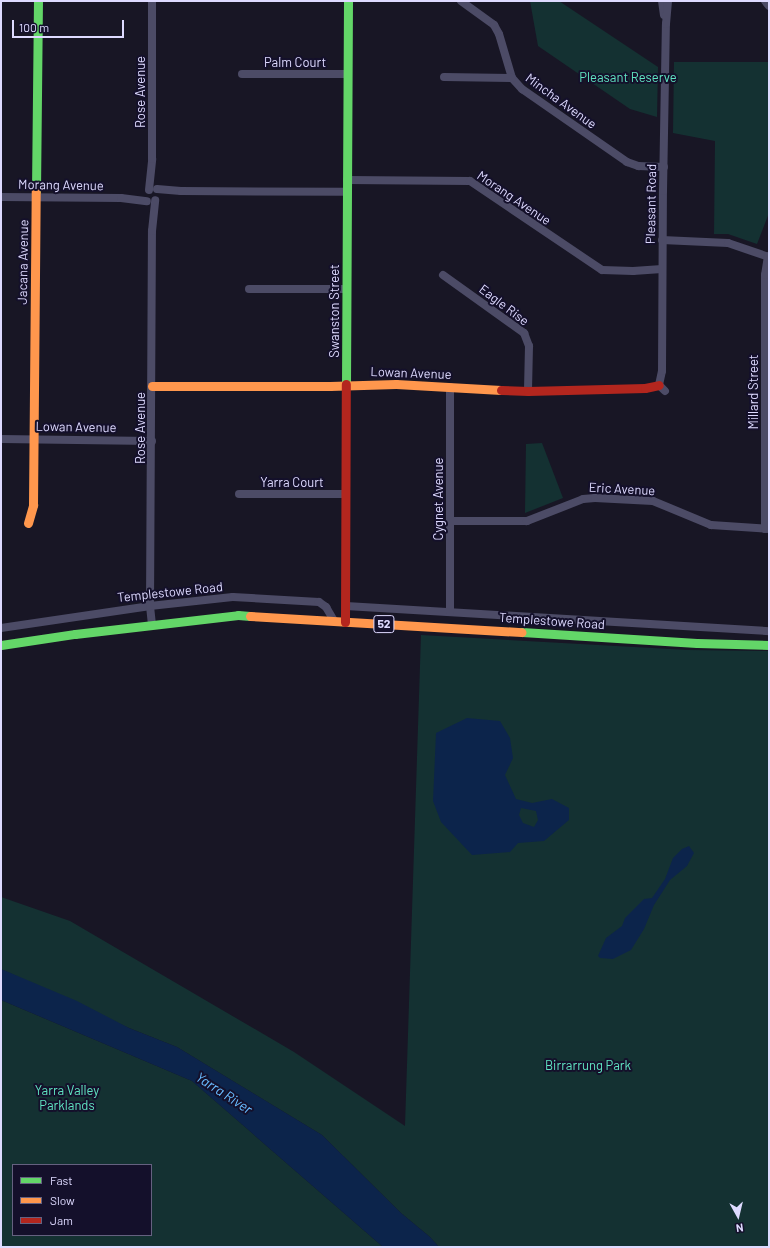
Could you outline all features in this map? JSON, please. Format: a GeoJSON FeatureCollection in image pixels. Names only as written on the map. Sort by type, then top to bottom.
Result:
{"type":"FeatureCollection","features":[{"type":"Feature","properties":{"kind":"street","name":"Jacana Avenue"},"geometry":{"type":"LineString","coordinates":[[28,523],[33,505],[38,1]]}},
{"type":"Feature","properties":{"kind":"street","name":"Rose Avenue"},"geometry":{"type":"LineString","coordinates":[[152,1],[152,440],[150,606],[152,625]]}},
{"type":"Feature","properties":{"kind":"street","name":"Swanston Street"},"geometry":{"type":"LineString","coordinates":[[345,622],[348,1]]}},
{"type":"Feature","properties":{"kind":"street","name":"Mincha Avenue"},"geometry":{"type":"LineString","coordinates":[[461,1],[489,20],[497,29],[512,78],[522,90],[633,165],[664,166]]}},
{"type":"Feature","properties":{"kind":"street","name":"Pleasant Road"},"geometry":{"type":"LineString","coordinates":[[662,1],[666,24]]}},
{"type":"Feature","properties":{"kind":"street","name":"Pleasant Road"},"geometry":{"type":"LineString","coordinates":[[662,388],[662,242],[666,24],[668,1]]}},
{"type":"Feature","properties":{"kind":"street"},"geometry":{"type":"LineString","coordinates":[[765,1],[769,6]]}},
{"type":"Feature","properties":{"kind":"street","name":"Palm Court"},"geometry":{"type":"LineString","coordinates":[[242,74],[348,74]]}},
{"type":"Feature","properties":{"kind":"street"},"geometry":{"type":"LineString","coordinates":[[444,77],[512,78]]}},
{"type":"Feature","properties":{"kind":"street","name":"Morang Avenue"},"geometry":{"type":"LineString","coordinates":[[347,180],[470,181],[596,268],[606,271],[662,272]]}},
{"type":"Feature","properties":{"kind":"street","name":"Morang Avenue"},"geometry":{"type":"LineString","coordinates":[[1,197],[120,198],[181,192],[347,192]]}},
{"type":"Feature","properties":{"kind":"street"},"geometry":{"type":"LineString","coordinates":[[662,242],[728,243],[769,257]]}},
{"type":"Feature","properties":{"kind":"street","name":"Millard Street"},"geometry":{"type":"LineString","coordinates":[[767,529],[765,275],[769,257]]}},
{"type":"Feature","properties":{"kind":"street","name":"Eagle Rise"},"geometry":{"type":"LineString","coordinates":[[442,275],[524,333],[528,346],[528,391]]}},
{"type":"Feature","properties":{"kind":"street"},"geometry":{"type":"LineString","coordinates":[[249,289],[347,289]]}},
{"type":"Feature","properties":{"kind":"street","name":"Lowan Avenue"},"geometry":{"type":"LineString","coordinates":[[152,386],[396,384],[528,391],[662,388]]}},
{"type":"Feature","properties":{"kind":"street","name":"Cygnet Avenue"},"geometry":{"type":"LineString","coordinates":[[450,387],[450,612]]}},
{"type":"Feature","properties":{"kind":"street","name":"Lowan Avenue"},"geometry":{"type":"LineString","coordinates":[[1,439],[152,440]]}},
{"type":"Feature","properties":{"kind":"street","name":"Yarra Court"},"geometry":{"type":"LineString","coordinates":[[239,494],[346,494]]}},
{"type":"Feature","properties":{"kind":"street","name":"Eric Avenue"},"geometry":{"type":"LineString","coordinates":[[450,521],[526,521],[583,499],[595,498],[653,500],[711,526],[767,529]]}},
{"type":"Feature","properties":{"kind":"street","name":"Templestowe Road"},"geometry":{"type":"LineString","coordinates":[[1,628],[150,606],[233,598],[319,602],[326,607],[334,621]]}},
{"type":"Feature","properties":{"kind":"street","name":"Templestowe Road"},"geometry":{"type":"LineString","coordinates":[[346,606],[769,631]]}},
{"type":"Feature","properties":{"kind":"street","name":"Templestowe Road"},"geometry":{"type":"LineString","coordinates":[[1,645],[226,616],[697,643],[769,645]]}},
{"type":"Feature","properties":{"kind":"green space","name":"Pleasant Reserve"},"geometry":{"type":"Polygon","coordinates":[[[530,1],[559,1],[658,67],[657,117],[630,109],[538,46],[530,1]]]}},
{"type":"Feature","properties":{"kind":"green space"},"geometry":{"type":"Polygon","coordinates":[[[674,62],[769,62],[769,213],[757,244],[728,234],[714,234],[715,141],[673,133],[674,62]]]}},
{"type":"Feature","properties":{"kind":"green space"},"geometry":{"type":"Polygon","coordinates":[[[542,443],[563,498],[525,513],[526,444],[542,443]]]}},
{"type":"Feature","properties":{"kind":"green space","name":"Birrarrung Park"},"geometry":{"type":"Polygon","coordinates":[[[421,635],[688,650],[769,651],[769,1247],[439,1247],[430,1237],[401,1213],[322,1135],[177,1047],[129,1028],[1,969],[1,897],[70,921],[294,1052],[405,1126],[421,635]]]}},
{"type":"Feature","properties":{"kind":"green space","name":"Yarra Valley Parklands"},"geometry":{"type":"Polygon","coordinates":[[[1,1000],[192,1081],[383,1247],[1,1247],[1,1000]]]}},
{"type":"Feature","properties":{"kind":"water"},"geometry":{"type":"Polygon","coordinates":[[[467,718],[500,721],[510,738],[513,758],[505,775],[516,799],[532,803],[552,799],[569,808],[569,820],[544,841],[518,843],[510,852],[472,855],[441,822],[433,801],[436,733],[467,718]],[[521,808],[519,815],[523,823],[534,827],[538,820],[536,811],[521,808]]]}},
{"type":"Feature","properties":{"kind":"water"},"geometry":{"type":"Polygon","coordinates":[[[689,846],[694,853],[687,866],[670,880],[654,905],[644,929],[631,950],[613,959],[600,958],[598,956],[606,938],[622,926],[625,918],[644,899],[652,898],[665,879],[673,858],[682,849],[689,846]]]}},
{"type":"Feature","properties":{"kind":"water","name":"Yarra River"},"geometry":{"type":"Polygon","coordinates":[[[1,969],[77,1001],[129,1028],[177,1047],[322,1135],[401,1213],[430,1237],[439,1247],[383,1247],[192,1081],[1,1000],[1,969]]]}},
{"type":"Feature","properties":{"kind":"traffic: fast"},"geometry":{"type":"LineString","coordinates":[[36,191],[38,1]]}},
{"type":"Feature","properties":{"kind":"traffic: fast"},"geometry":{"type":"LineString","coordinates":[[346,384],[348,1]]}},
{"type":"Feature","properties":{"kind":"traffic: fast"},"geometry":{"type":"LineString","coordinates":[[1,645],[75,634],[238,615],[250,616]]}},
{"type":"Feature","properties":{"kind":"traffic: fast"},"geometry":{"type":"LineString","coordinates":[[522,632],[697,643],[769,645]]}},
{"type":"Feature","properties":{"kind":"traffic: slow"},"geometry":{"type":"LineString","coordinates":[[28,523],[33,505],[36,191]]}},
{"type":"Feature","properties":{"kind":"traffic: slow"},"geometry":{"type":"LineString","coordinates":[[152,386],[330,386],[396,384],[501,390]]}},
{"type":"Feature","properties":{"kind":"traffic: slow"},"geometry":{"type":"LineString","coordinates":[[250,616],[522,632]]}},
{"type":"Feature","properties":{"kind":"traffic: jam"},"geometry":{"type":"LineString","coordinates":[[345,622],[346,384]]}},
{"type":"Feature","properties":{"kind":"traffic: jam"},"geometry":{"type":"LineString","coordinates":[[501,390],[528,391],[645,388],[659,385]]}}]}
